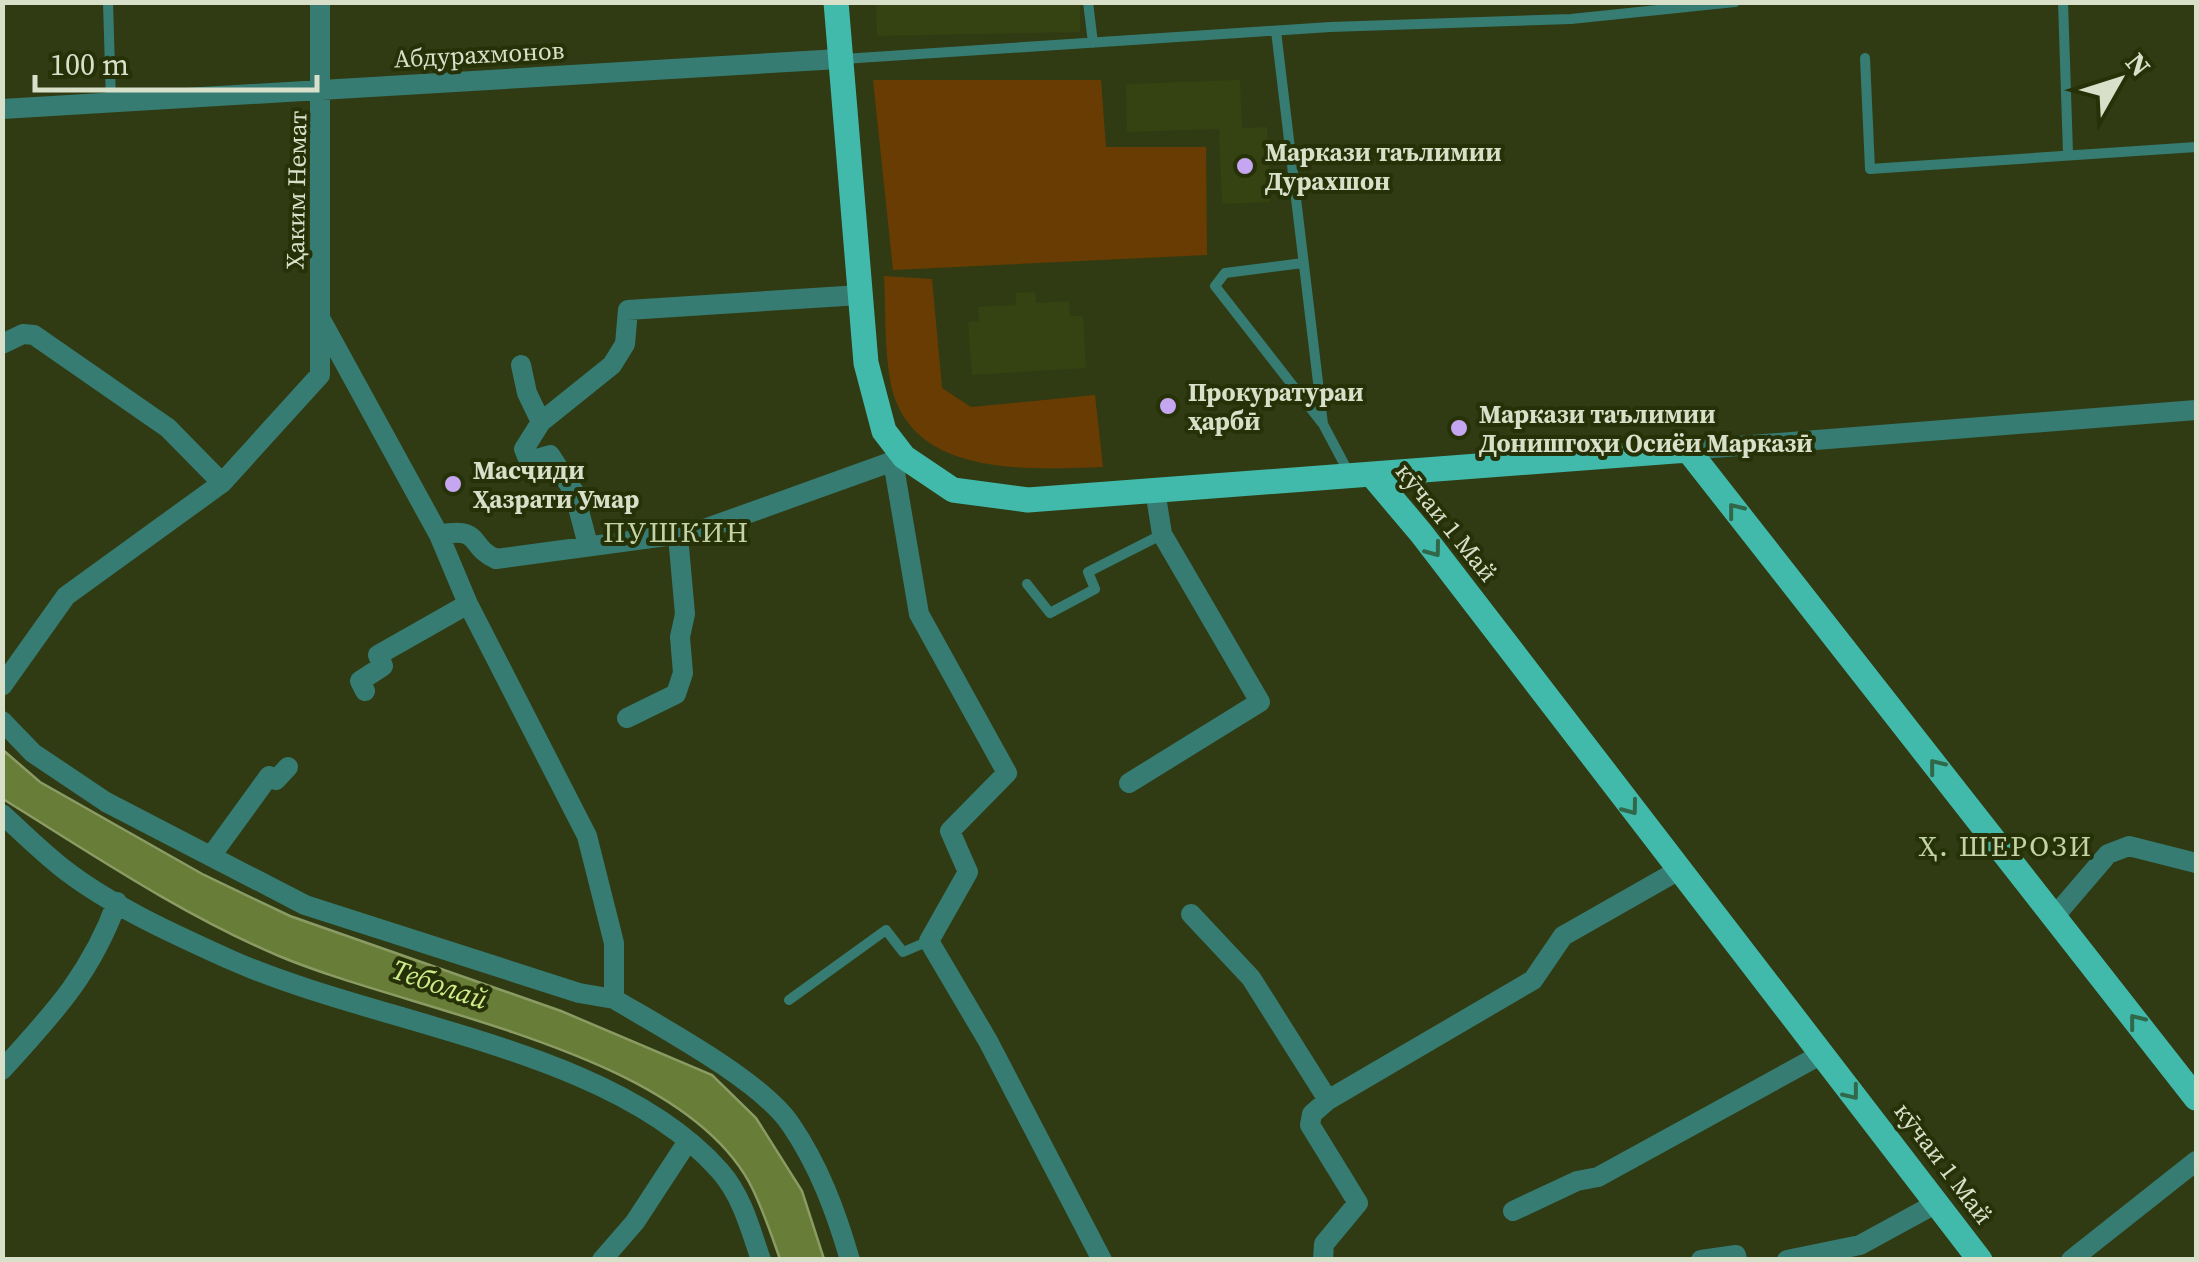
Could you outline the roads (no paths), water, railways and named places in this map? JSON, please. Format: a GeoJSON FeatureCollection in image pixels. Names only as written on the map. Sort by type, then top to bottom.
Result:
{"type":"FeatureCollection","features":[{"type":"Feature","properties":{"kind":"main road"},"geometry":{"type":"LineString","coordinates":[[836,2],[872,398],[898,459],[953,490],[1028,500],[1688,450],[2196,1098]]}},
{"type":"Feature","properties":{"kind":"main road","name":"кӯчаи 1 Май"},"geometry":{"type":"LineString","coordinates":[[1361,476],[1421,532],[1980,1260]]}},
{"type":"Feature","properties":{"kind":"street","name":"Ҳаким Немат"},"geometry":{"type":"LineString","coordinates":[[2,686],[66,596],[222,483],[320,375],[320,2]]}},
{"type":"Feature","properties":{"kind":"street","name":"Абдурахмонов"},"geometry":{"type":"LineString","coordinates":[[2,109],[839,60]]}},
{"type":"Feature","properties":{"kind":"street"},"geometry":{"type":"LineString","coordinates":[[588,545],[574,492],[550,455],[530,461],[524,449],[541,422],[612,365],[626,344],[628,310],[860,295]]}},
{"type":"Feature","properties":{"kind":"street"},"geometry":{"type":"LineString","coordinates":[[320,318],[439,535],[468,604],[587,836],[614,943],[614,999]]}},
{"type":"Feature","properties":{"kind":"street"},"geometry":{"type":"LineString","coordinates":[[2,344],[23,334],[34,335],[168,428],[222,483]]}},
{"type":"Feature","properties":{"kind":"street"},"geometry":{"type":"LineString","coordinates":[[520,364],[527,394],[541,422]]}},
{"type":"Feature","properties":{"kind":"street"},"geometry":{"type":"LineString","coordinates":[[1688,450],[2196,410]]}},
{"type":"Feature","properties":{"kind":"street"},"geometry":{"type":"LineString","coordinates":[[439,535],[461,530],[472,535],[487,555],[496,559],[678,536],[898,459],[919,614],[1007,773],[950,831],[968,872],[929,941],[988,1041],[1102,1260]]}},
{"type":"Feature","properties":{"kind":"street"},"geometry":{"type":"LineString","coordinates":[[1129,783],[1260,702],[1162,534],[1155,490]]}},
{"type":"Feature","properties":{"kind":"street"},"geometry":{"type":"LineString","coordinates":[[627,718],[676,694],[683,674],[680,636],[685,614],[678,536]]}},
{"type":"Feature","properties":{"kind":"street"},"geometry":{"type":"LineString","coordinates":[[365,691],[360,681],[382,666],[378,655],[468,604]]}},
{"type":"Feature","properties":{"kind":"street"},"geometry":{"type":"LineString","coordinates":[[2,720],[33,753],[106,802],[305,905],[579,993],[614,999],[717,1061],[789,1121],[832,1198],[850,1260]]}},
{"type":"Feature","properties":{"kind":"street"},"geometry":{"type":"LineString","coordinates":[[211,856],[268,776],[276,780],[288,767]]}},
{"type":"Feature","properties":{"kind":"street"},"geometry":{"type":"LineString","coordinates":[[2,814],[66,871],[117,902],[234,961],[564,1072],[627,1101],[688,1141],[721,1172],[743,1205],[761,1260]]}},
{"type":"Feature","properties":{"kind":"street"},"geometry":{"type":"LineString","coordinates":[[2054,917],[2108,854],[2129,846],[2196,863]]}},
{"type":"Feature","properties":{"kind":"street"},"geometry":{"type":"LineString","coordinates":[[1323,1260],[1324,1244],[1358,1203],[1310,1125],[1312,1114],[1328,1100],[1533,980],[1562,936],[1679,870]]}},
{"type":"Feature","properties":{"kind":"street"},"geometry":{"type":"LineString","coordinates":[[2,1070],[74,990],[100,948],[117,902]]}},
{"type":"Feature","properties":{"kind":"street"},"geometry":{"type":"LineString","coordinates":[[1191,914],[1251,978],[1328,1100]]}},
{"type":"Feature","properties":{"kind":"street"},"geometry":{"type":"LineString","coordinates":[[1513,1212],[1577,1181],[1598,1178],[1822,1054]]}},
{"type":"Feature","properties":{"kind":"street"},"geometry":{"type":"LineString","coordinates":[[602,1260],[634,1222],[688,1141]]}},
{"type":"Feature","properties":{"kind":"street"},"geometry":{"type":"LineString","coordinates":[[2071,1260],[2196,1161]]}},
{"type":"Feature","properties":{"kind":"street"},"geometry":{"type":"LineString","coordinates":[[1787,1260],[1860,1246],[1937,1203]]}},
{"type":"Feature","properties":{"kind":"street"},"geometry":{"type":"LineString","coordinates":[[1701,1260],[1736,1255],[1737,1260]]}},
{"type":"Feature","properties":{"kind":"lane"},"geometry":{"type":"LineString","coordinates":[[108,2],[111,102]]}},
{"type":"Feature","properties":{"kind":"lane"},"geometry":{"type":"LineString","coordinates":[[1088,2],[1093,44]]}},
{"type":"Feature","properties":{"kind":"lane"},"geometry":{"type":"LineString","coordinates":[[1569,2],[1571,18]]}},
{"type":"Feature","properties":{"kind":"lane"},"geometry":{"type":"LineString","coordinates":[[839,60],[1276,31],[1571,18],[1735,2]]}},
{"type":"Feature","properties":{"kind":"lane"},"geometry":{"type":"LineString","coordinates":[[2063,2],[2068,152]]}},
{"type":"Feature","properties":{"kind":"lane"},"geometry":{"type":"LineString","coordinates":[[1276,31],[1323,424]]}},
{"type":"Feature","properties":{"kind":"lane"},"geometry":{"type":"LineString","coordinates":[[1865,58],[1870,169],[2068,152],[2196,147]]}},
{"type":"Feature","properties":{"kind":"lane"},"geometry":{"type":"LineString","coordinates":[[1304,263],[1224,273],[1215,286],[1361,476]]}},
{"type":"Feature","properties":{"kind":"lane"},"geometry":{"type":"LineString","coordinates":[[1027,584],[1050,613],[1094,588],[1088,572],[1162,534]]}},
{"type":"Feature","properties":{"kind":"lane"},"geometry":{"type":"LineString","coordinates":[[789,1000],[886,930],[903,952],[929,941]]}},
{"type":"Feature","properties":{"kind":"water","name":"Теболай"},"geometry":{"type":"Polygon","coordinates":[[[3,750],[40,782],[204,875],[290,916],[561,1011],[712,1075],[756,1118],[802,1191],[824,1259],[780,1259],[749,1182],[713,1137],[663,1099],[603,1067],[536,1040],[334,976],[279,956],[207,922],[3,799],[3,750]]]}},
{"type":"Feature","properties":{"kind":"place","name":"Маркази таълимии Дурахшон"},"geometry":{"type":"Point","coordinates":[1245,166]}},
{"type":"Feature","properties":{"kind":"place","name":"Прокуратураи ҳарбӣ"},"geometry":{"type":"Point","coordinates":[1168,406]}},
{"type":"Feature","properties":{"kind":"place","name":"Маркази таълимии Донишгоҳи Осиёи Марказӣ"},"geometry":{"type":"Point","coordinates":[1459,428]}},
{"type":"Feature","properties":{"kind":"place","name":"Масҷиди Ҳазрати Умар"},"geometry":{"type":"Point","coordinates":[453,484]}},
{"type":"Feature","properties":{"kind":"district","name":"ПУШКИН"},"geometry":{"type":"Point","coordinates":[677,532]}},
{"type":"Feature","properties":{"kind":"district","name":"Ҳ. ШЕРОЗИ"},"geometry":{"type":"Point","coordinates":[2006,846]}}]}
